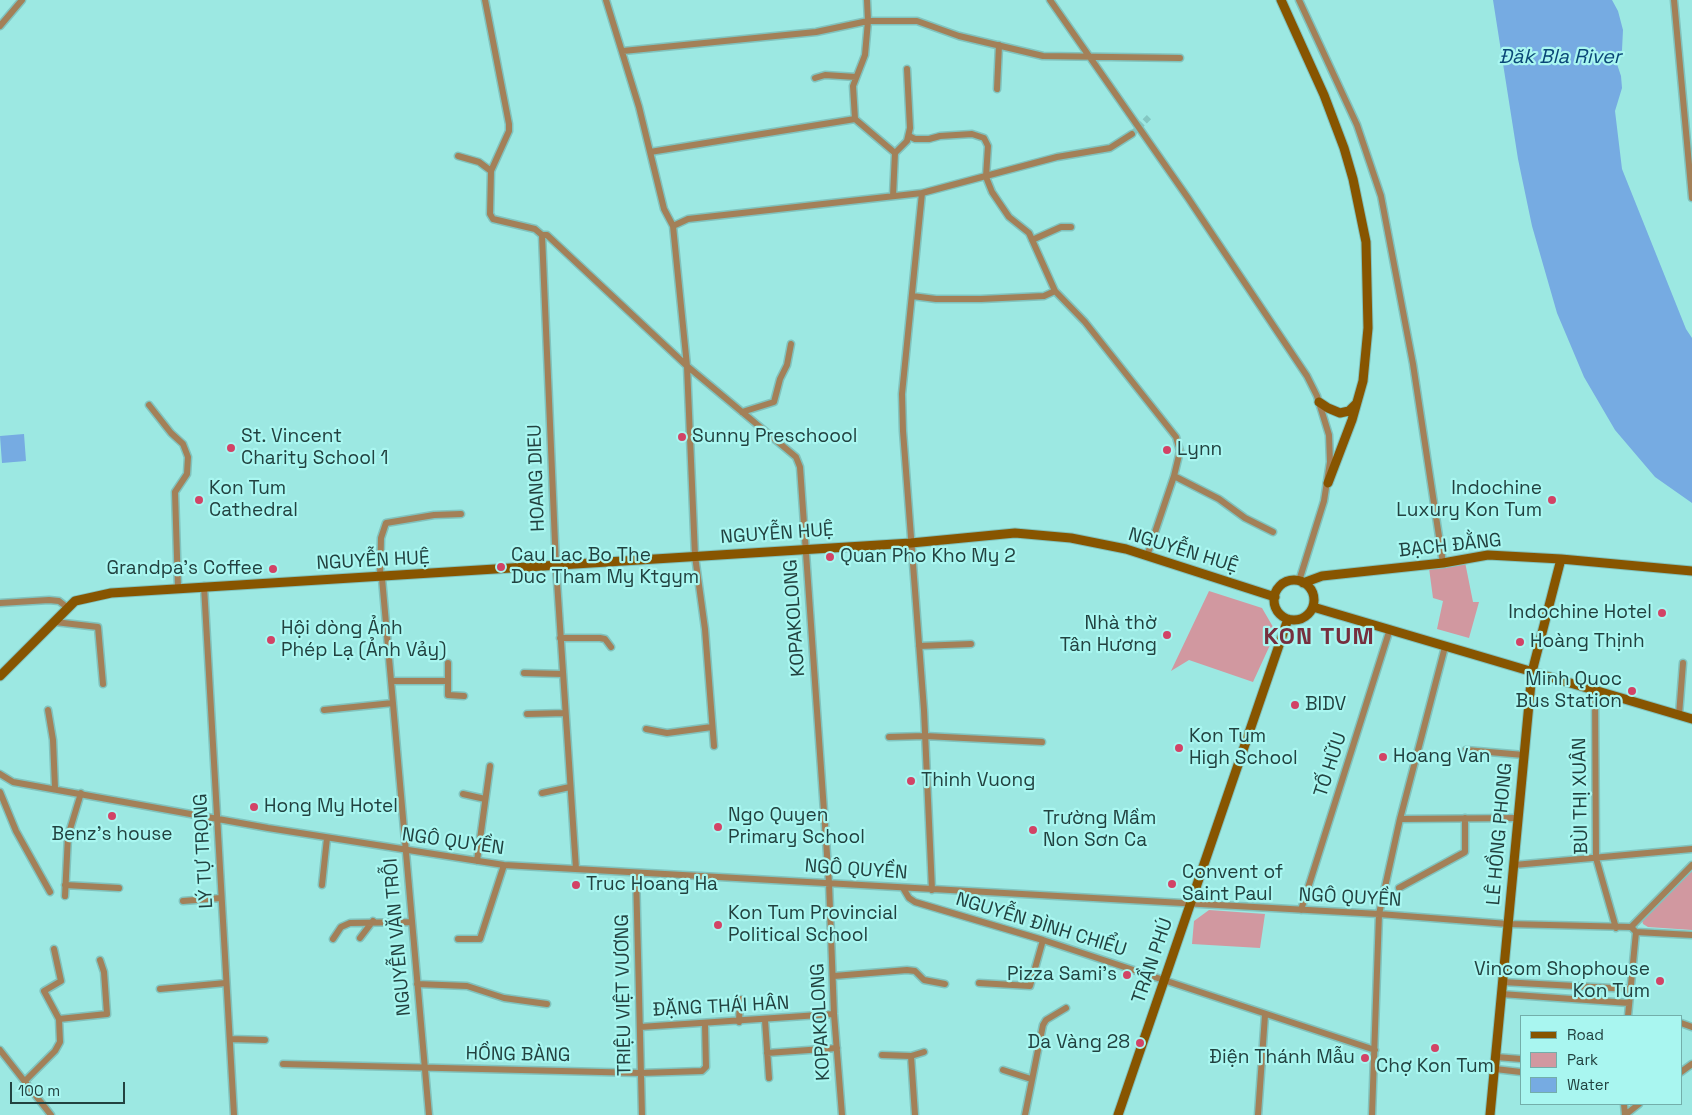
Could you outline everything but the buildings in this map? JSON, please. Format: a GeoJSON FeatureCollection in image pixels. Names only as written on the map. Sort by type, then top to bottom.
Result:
{"type":"FeatureCollection","features":[{"type":"Feature","properties":{"kind":"street"},"geometry":{"type":"LineString","coordinates":[[0,26],[22,0]]}},
{"type":"Feature","properties":{"kind":"street"},"geometry":{"type":"LineString","coordinates":[[458,156],[479,162],[490,172],[508,131],[509,124],[485,0]]}},
{"type":"Feature","properties":{"kind":"street"},"geometry":{"type":"LineString","coordinates":[[606,0],[623,52],[664,208],[673,226],[687,366],[695,556],[705,629],[714,746]]}},
{"type":"Feature","properties":{"kind":"street"},"geometry":{"type":"LineString","coordinates":[[867,0],[868,21],[865,55],[853,86],[855,119],[895,153]]}},
{"type":"Feature","properties":{"kind":"street"},"geometry":{"type":"LineString","coordinates":[[1050,0],[1214,236],[1307,376],[1325,416],[1331,448],[1328,484]]}},
{"type":"Feature","properties":{"kind":"street"},"geometry":{"type":"LineString","coordinates":[[1281,0],[1324,95],[1344,148],[1361,212],[1366,242],[1369,289],[1366,355],[1358,402],[1328,484],[1301,582]]}},
{"type":"Feature","properties":{"kind":"street"},"geometry":{"type":"LineString","coordinates":[[1299,0],[1357,125],[1380,196],[1412,364],[1443,563]]}},
{"type":"Feature","properties":{"kind":"street"},"geometry":{"type":"LineString","coordinates":[[1674,0],[1691,166],[1692,198]]}},
{"type":"Feature","properties":{"kind":"street"},"geometry":{"type":"LineString","coordinates":[[623,52],[816,32],[868,21],[917,21],[959,36],[1043,56],[1180,58]]}},
{"type":"Feature","properties":{"kind":"street"},"geometry":{"type":"LineString","coordinates":[[997,89],[999,46]]}},
{"type":"Feature","properties":{"kind":"street"},"geometry":{"type":"LineString","coordinates":[[893,196],[895,153],[903,146],[909,136],[911,119],[907,69]]}},
{"type":"Feature","properties":{"kind":"street"},"geometry":{"type":"LineString","coordinates":[[815,78],[825,75],[856,77]]}},
{"type":"Feature","properties":{"kind":"street"},"geometry":{"type":"LineString","coordinates":[[650,152],[855,119]]}},
{"type":"Feature","properties":{"kind":"street"},"geometry":{"type":"LineString","coordinates":[[909,136],[915,139],[929,139],[940,136],[972,134],[984,138],[988,146],[986,176],[992,192],[1010,217],[1029,233],[1055,291],[1085,322],[1176,437],[1180,451],[1174,476],[1148,556]]}},
{"type":"Feature","properties":{"kind":"street"},"geometry":{"type":"LineString","coordinates":[[673,226],[688,220],[922,193],[1057,156],[1110,148],[1132,134]]}},
{"type":"Feature","properties":{"kind":"street","name":"KOPAKOLONG"},"geometry":{"type":"LineString","coordinates":[[490,172],[490,214],[493,219],[535,229],[542,235],[547,235],[687,366],[796,457],[800,467],[830,883],[834,1014],[842,1115]]}},
{"type":"Feature","properties":{"kind":"street"},"geometry":{"type":"LineString","coordinates":[[922,193],[902,394],[926,736],[932,890]]}},
{"type":"Feature","properties":{"kind":"street"},"geometry":{"type":"LineString","coordinates":[[1032,240],[1061,227],[1070,227]]}},
{"type":"Feature","properties":{"kind":"street","name":"HOANG DIEU"},"geometry":{"type":"LineString","coordinates":[[542,235],[556,566],[576,869]]}},
{"type":"Feature","properties":{"kind":"street"},"geometry":{"type":"LineString","coordinates":[[912,296],[936,299],[981,299],[1044,296],[1055,291]]}},
{"type":"Feature","properties":{"kind":"street"},"geometry":{"type":"LineString","coordinates":[[742,412],[774,402],[780,379],[787,365],[791,344]]}},
{"type":"Feature","properties":{"kind":"street"},"geometry":{"type":"LineString","coordinates":[[1320,402],[1334,411],[1345,413],[1358,402]]}},
{"type":"Feature","properties":{"kind":"street"},"geometry":{"type":"LineString","coordinates":[[149,405],[171,433],[183,444],[188,457],[188,474],[175,492],[178,588]]}},
{"type":"Feature","properties":{"kind":"street"},"geometry":{"type":"LineString","coordinates":[[1174,476],[1219,499],[1245,518],[1273,532]]}},
{"type":"Feature","properties":{"kind":"street","name":"NGUYỄN VĂN TRỖI"},"geometry":{"type":"LineString","coordinates":[[429,1115],[381,578],[381,538],[386,523],[434,515],[461,514]]}},
{"type":"Feature","properties":{"kind":"street","name":"NGUYỄN HUỆ"},"geometry":{"type":"LineString","coordinates":[[68,608],[75,601],[94,596],[178,588],[381,578],[806,548],[911,543],[1015,533],[1071,538],[1148,556],[1275,597]]}},
{"type":"Feature","properties":{"kind":"street","name":"BẠCH ĐẰNG"},"geometry":{"type":"LineString","coordinates":[[1301,582],[1322,576],[1443,563],[1488,555],[1561,559],[1692,571]]}},
{"type":"Feature","properties":{"kind":"street","name":"LÊ HỒNG PHONG"},"geometry":{"type":"LineString","coordinates":[[1490,1115],[1532,672],[1561,559]]}},
{"type":"Feature","properties":{"kind":"street"},"geometry":{"type":"LineString","coordinates":[[1288,582],[1301,582],[1313,594],[1312,608],[1307,616],[1300,620],[1288,619],[1279,613],[1275,606],[1275,597],[1281,585],[1288,582]]}},
{"type":"Feature","properties":{"kind":"street","name":"LÝ TỰ TRỌNG"},"geometry":{"type":"LineString","coordinates":[[204,586],[234,1115]]}},
{"type":"Feature","properties":{"kind":"street"},"geometry":{"type":"LineString","coordinates":[[0,603],[50,600],[59,601],[68,608],[0,676]]}},
{"type":"Feature","properties":{"kind":"street"},"geometry":{"type":"LineString","coordinates":[[1312,608],[1390,629],[1445,647],[1692,719]]}},
{"type":"Feature","properties":{"kind":"street","name":"TRẦN PHÚ"},"geometry":{"type":"LineString","coordinates":[[1118,1115],[1288,619]]}},
{"type":"Feature","properties":{"kind":"street"},"geometry":{"type":"LineString","coordinates":[[55,622],[98,627],[103,684]]}},
{"type":"Feature","properties":{"kind":"street","name":"TỐ HỮU"},"geometry":{"type":"LineString","coordinates":[[1301,910],[1390,629]]}},
{"type":"Feature","properties":{"kind":"street"},"geometry":{"type":"LineString","coordinates":[[560,638],[600,638],[605,639],[611,647]]}},
{"type":"Feature","properties":{"kind":"street"},"geometry":{"type":"LineString","coordinates":[[919,646],[972,644]]}},
{"type":"Feature","properties":{"kind":"street"},"geometry":{"type":"LineString","coordinates":[[1372,1115],[1379,914],[1400,819],[1445,647]]}},
{"type":"Feature","properties":{"kind":"street"},"geometry":{"type":"LineString","coordinates":[[1679,715],[1683,662]]}},
{"type":"Feature","properties":{"kind":"street"},"geometry":{"type":"LineString","coordinates":[[448,663],[448,695],[464,696]]}},
{"type":"Feature","properties":{"kind":"street"},"geometry":{"type":"LineString","coordinates":[[524,673],[563,674]]}},
{"type":"Feature","properties":{"kind":"street"},"geometry":{"type":"LineString","coordinates":[[391,680],[447,681]]}},
{"type":"Feature","properties":{"kind":"street","name":"BÙI THỊ XUÂN"},"geometry":{"type":"LineString","coordinates":[[1595,691],[1596,858],[1616,928]]}},
{"type":"Feature","properties":{"kind":"street"},"geometry":{"type":"LineString","coordinates":[[324,710],[393,703]]}},
{"type":"Feature","properties":{"kind":"street"},"geometry":{"type":"LineString","coordinates":[[48,710],[53,740],[55,788]]}},
{"type":"Feature","properties":{"kind":"street"},"geometry":{"type":"LineString","coordinates":[[527,714],[565,713]]}},
{"type":"Feature","properties":{"kind":"street"},"geometry":{"type":"LineString","coordinates":[[646,729],[667,733],[712,727]]}},
{"type":"Feature","properties":{"kind":"street"},"geometry":{"type":"LineString","coordinates":[[889,737],[926,736],[1042,742]]}},
{"type":"Feature","properties":{"kind":"street"},"geometry":{"type":"LineString","coordinates":[[1466,750],[1524,755]]}},
{"type":"Feature","properties":{"kind":"street"},"geometry":{"type":"LineString","coordinates":[[477,861],[490,766]]}},
{"type":"Feature","properties":{"kind":"street","name":"NGÔ QUYỀN"},"geometry":{"type":"LineString","coordinates":[[0,774],[13,782],[81,792],[327,838],[504,865],[636,874],[1379,914],[1508,924],[1634,929],[1692,935]]}},
{"type":"Feature","properties":{"kind":"street"},"geometry":{"type":"LineString","coordinates":[[542,793],[570,787]]}},
{"type":"Feature","properties":{"kind":"street"},"geometry":{"type":"LineString","coordinates":[[0,792],[16,831],[50,892]]}},
{"type":"Feature","properties":{"kind":"street"},"geometry":{"type":"LineString","coordinates":[[65,896],[68,836],[81,792]]}},
{"type":"Feature","properties":{"kind":"street"},"geometry":{"type":"LineString","coordinates":[[463,794],[485,799]]}},
{"type":"Feature","properties":{"kind":"street"},"geometry":{"type":"LineString","coordinates":[[1399,888],[1465,852],[1465,818]]}},
{"type":"Feature","properties":{"kind":"street"},"geometry":{"type":"LineString","coordinates":[[1400,819],[1518,818]]}},
{"type":"Feature","properties":{"kind":"street"},"geometry":{"type":"LineString","coordinates":[[322,885],[327,838]]}},
{"type":"Feature","properties":{"kind":"street"},"geometry":{"type":"LineString","coordinates":[[1514,865],[1692,849]]}},
{"type":"Feature","properties":{"kind":"street"},"geometry":{"type":"LineString","coordinates":[[458,939],[480,939],[504,865]]}},
{"type":"Feature","properties":{"kind":"street"},"geometry":{"type":"LineString","coordinates":[[1628,1015],[1634,929],[1692,865]]}},
{"type":"Feature","properties":{"kind":"street","name":"TRIỆU VIỆT VƯƠNG"},"geometry":{"type":"LineString","coordinates":[[636,874],[642,1115]]}},
{"type":"Feature","properties":{"kind":"street"},"geometry":{"type":"LineString","coordinates":[[65,884],[119,888]]}},
{"type":"Feature","properties":{"kind":"street","name":"NGUYỄN ĐÌNH CHIỂU"},"geometry":{"type":"LineString","coordinates":[[903,888],[909,898],[915,902],[1043,940],[1264,1015],[1375,1050]]}},
{"type":"Feature","properties":{"kind":"street"},"geometry":{"type":"LineString","coordinates":[[184,901],[221,898]]}},
{"type":"Feature","properties":{"kind":"street"},"geometry":{"type":"LineString","coordinates":[[333,939],[341,927],[350,923],[373,921],[412,922]]}},
{"type":"Feature","properties":{"kind":"street"},"geometry":{"type":"LineString","coordinates":[[360,938],[373,921]]}},
{"type":"Feature","properties":{"kind":"street"},"geometry":{"type":"LineString","coordinates":[[979,983],[1030,986],[1043,940]]}},
{"type":"Feature","properties":{"kind":"street"},"geometry":{"type":"LineString","coordinates":[[25,1081],[58,1047],[60,1029],[58,1019],[44,991],[61,981],[54,949]]}},
{"type":"Feature","properties":{"kind":"street"},"geometry":{"type":"LineString","coordinates":[[58,1019],[106,1014],[104,972],[100,960]]}},
{"type":"Feature","properties":{"kind":"street"},"geometry":{"type":"LineString","coordinates":[[834,976],[914,970],[924,980],[945,984]]}},
{"type":"Feature","properties":{"kind":"street"},"geometry":{"type":"LineString","coordinates":[[1502,982],[1630,989]]}},
{"type":"Feature","properties":{"kind":"street"},"geometry":{"type":"LineString","coordinates":[[160,989],[226,983]]}},
{"type":"Feature","properties":{"kind":"street"},"geometry":{"type":"LineString","coordinates":[[417,984],[466,986],[504,998],[547,1004]]}},
{"type":"Feature","properties":{"kind":"street"},"geometry":{"type":"LineString","coordinates":[[1501,994],[1629,1003]]}},
{"type":"Feature","properties":{"kind":"street"},"geometry":{"type":"LineString","coordinates":[[739,1022],[740,999]]}},
{"type":"Feature","properties":{"kind":"street"},"geometry":{"type":"LineString","coordinates":[[1025,1115],[1043,1025],[1049,1018],[1066,1008]]}},
{"type":"Feature","properties":{"kind":"street","name":"ĐẶNG THÁI HÂN"},"geometry":{"type":"LineString","coordinates":[[640,1027],[739,1022],[834,1014]]}},
{"type":"Feature","properties":{"kind":"street"},"geometry":{"type":"LineString","coordinates":[[1258,1115],[1264,1015]]}},
{"type":"Feature","properties":{"kind":"street"},"geometry":{"type":"LineString","coordinates":[[765,1020],[769,1078]]}},
{"type":"Feature","properties":{"kind":"street","name":"HỒNG BÀNG"},"geometry":{"type":"LineString","coordinates":[[283,1064],[641,1072],[705,1070],[705,1024]]}},
{"type":"Feature","properties":{"kind":"street"},"geometry":{"type":"LineString","coordinates":[[230,1039],[265,1040]]}},
{"type":"Feature","properties":{"kind":"street"},"geometry":{"type":"LineString","coordinates":[[767,1053],[837,1048]]}},
{"type":"Feature","properties":{"kind":"street"},"geometry":{"type":"LineString","coordinates":[[0,1050],[51,1115]]}},
{"type":"Feature","properties":{"kind":"street"},"geometry":{"type":"LineString","coordinates":[[882,1055],[910,1056],[924,1052]]}},
{"type":"Feature","properties":{"kind":"street"},"geometry":{"type":"LineString","coordinates":[[910,1056],[915,1115]]}},
{"type":"Feature","properties":{"kind":"street"},"geometry":{"type":"LineString","coordinates":[[1496,1057],[1520,1059]]}},
{"type":"Feature","properties":{"kind":"street"},"geometry":{"type":"LineString","coordinates":[[1495,1069],[1520,1072]]}},
{"type":"Feature","properties":{"kind":"street"},"geometry":{"type":"LineString","coordinates":[[1002,1070],[1031,1079]]}},
{"type":"Feature","properties":{"kind":"street"},"geometry":{"type":"LineString","coordinates":[[1625,1115],[1638,1105]]}},
{"type":"Feature","properties":{"kind":"green space"},"geometry":{"type":"Polygon","coordinates":[[[1465,562],[1473,602],[1479,602],[1469,638],[1437,629],[1443,601],[1433,598],[1429,568],[1465,562]]]}},
{"type":"Feature","properties":{"kind":"green space"},"geometry":{"type":"Polygon","coordinates":[[[1209,591],[1262,608],[1276,632],[1253,682],[1189,660],[1171,671],[1209,591]]]}},
{"type":"Feature","properties":{"kind":"green space"},"geometry":{"type":"Polygon","coordinates":[[[1692,871],[1692,930],[1648,927],[1643,924],[1642,920],[1692,871]]]}},
{"type":"Feature","properties":{"kind":"green space"},"geometry":{"type":"Polygon","coordinates":[[[1209,910],[1265,914],[1260,948],[1192,944],[1194,921],[1209,910]]]}},
{"type":"Feature","properties":{"kind":"water","name":"Đăk Bla River"},"geometry":{"type":"Polygon","coordinates":[[[1493,0],[1612,0],[1618,11],[1623,30],[1622,50],[1617,64],[1622,88],[1615,111],[1622,169],[1686,329],[1692,338],[1692,503],[1655,477],[1615,430],[1584,377],[1557,313],[1532,226],[1518,159],[1493,0]]]}},
{"type":"Feature","properties":{"kind":"water"},"geometry":{"type":"Polygon","coordinates":[[[24,434],[26,461],[2,463],[0,436],[24,434]]]}},
{"type":"Feature","properties":{"kind":"tunnel"},"geometry":{"type":"LineString","coordinates":[[1132,134],[1150,116]]}},
{"type":"Feature","properties":{"kind":"place","name":"Sunny Preschoool"},"geometry":{"type":"Point","coordinates":[682,437]}},
{"type":"Feature","properties":{"kind":"place","name":"St. Vincent Charity School 1"},"geometry":{"type":"Point","coordinates":[231,448]}},
{"type":"Feature","properties":{"kind":"place","name":"Lynn"},"geometry":{"type":"Point","coordinates":[1167,450]}},
{"type":"Feature","properties":{"kind":"place","name":"Kon Tum Cathedral"},"geometry":{"type":"Point","coordinates":[199,500]}},
{"type":"Feature","properties":{"kind":"place","name":"Indochine Luxury Kon Tum"},"geometry":{"type":"Point","coordinates":[1552,500]}},
{"type":"Feature","properties":{"kind":"place","name":"Quan Pho Kho My 2"},"geometry":{"type":"Point","coordinates":[830,557]}},
{"type":"Feature","properties":{"kind":"place","name":"Cau Lac Bo The Duc Tham My Ktgym"},"geometry":{"type":"Point","coordinates":[501,567]}},
{"type":"Feature","properties":{"kind":"place","name":"Grandpa's Coffee"},"geometry":{"type":"Point","coordinates":[273,569]}},
{"type":"Feature","properties":{"kind":"place","name":"Indochine Hotel"},"geometry":{"type":"Point","coordinates":[1662,613]}},
{"type":"Feature","properties":{"kind":"place","name":"Nhà thờ Tân Hương"},"geometry":{"type":"Point","coordinates":[1167,635]}},
{"type":"Feature","properties":{"kind":"place","name":"Hội dòng Ảnh Phép Lạ (Ảnh Vảy)"},"geometry":{"type":"Point","coordinates":[271,640]}},
{"type":"Feature","properties":{"kind":"place","name":"Hoàng Thịnh"},"geometry":{"type":"Point","coordinates":[1520,642]}},
{"type":"Feature","properties":{"kind":"place","name":"Minh Quoc Bus Station"},"geometry":{"type":"Point","coordinates":[1632,691]}},
{"type":"Feature","properties":{"kind":"place","name":"BIDV"},"geometry":{"type":"Point","coordinates":[1295,705]}},
{"type":"Feature","properties":{"kind":"place","name":"Kon Tum High School"},"geometry":{"type":"Point","coordinates":[1179,748]}},
{"type":"Feature","properties":{"kind":"place","name":"Hoang Van"},"geometry":{"type":"Point","coordinates":[1383,757]}},
{"type":"Feature","properties":{"kind":"place","name":"Thinh Vuong"},"geometry":{"type":"Point","coordinates":[911,781]}},
{"type":"Feature","properties":{"kind":"place","name":"Hong My Hotel"},"geometry":{"type":"Point","coordinates":[254,807]}},
{"type":"Feature","properties":{"kind":"place","name":"Benz's house"},"geometry":{"type":"Point","coordinates":[112,816]}},
{"type":"Feature","properties":{"kind":"place","name":"Ngo Quyen Primary School"},"geometry":{"type":"Point","coordinates":[718,827]}},
{"type":"Feature","properties":{"kind":"place","name":"Trường Mầm Non Sơn Ca"},"geometry":{"type":"Point","coordinates":[1033,830]}},
{"type":"Feature","properties":{"kind":"place","name":"Convent of Saint Paul"},"geometry":{"type":"Point","coordinates":[1172,884]}},
{"type":"Feature","properties":{"kind":"place","name":"Truc Hoang Ha"},"geometry":{"type":"Point","coordinates":[576,885]}},
{"type":"Feature","properties":{"kind":"place","name":"Kon Tum Provincial Political School"},"geometry":{"type":"Point","coordinates":[718,925]}},
{"type":"Feature","properties":{"kind":"place","name":"Pizza Sami's"},"geometry":{"type":"Point","coordinates":[1127,975]}},
{"type":"Feature","properties":{"kind":"place","name":"Vincom Shophouse Kon Tum"},"geometry":{"type":"Point","coordinates":[1660,981]}},
{"type":"Feature","properties":{"kind":"place","name":"Da Vàng 28"},"geometry":{"type":"Point","coordinates":[1140,1043]}},
{"type":"Feature","properties":{"kind":"place","name":"Chợ Kon Tum"},"geometry":{"type":"Point","coordinates":[1435,1048]}},
{"type":"Feature","properties":{"kind":"place","name":"Điện Thánh Mẫu"},"geometry":{"type":"Point","coordinates":[1365,1058]}},
{"type":"Feature","properties":{"kind":"district","name":"KON TUM"},"geometry":{"type":"Point","coordinates":[1319,637]}}]}
